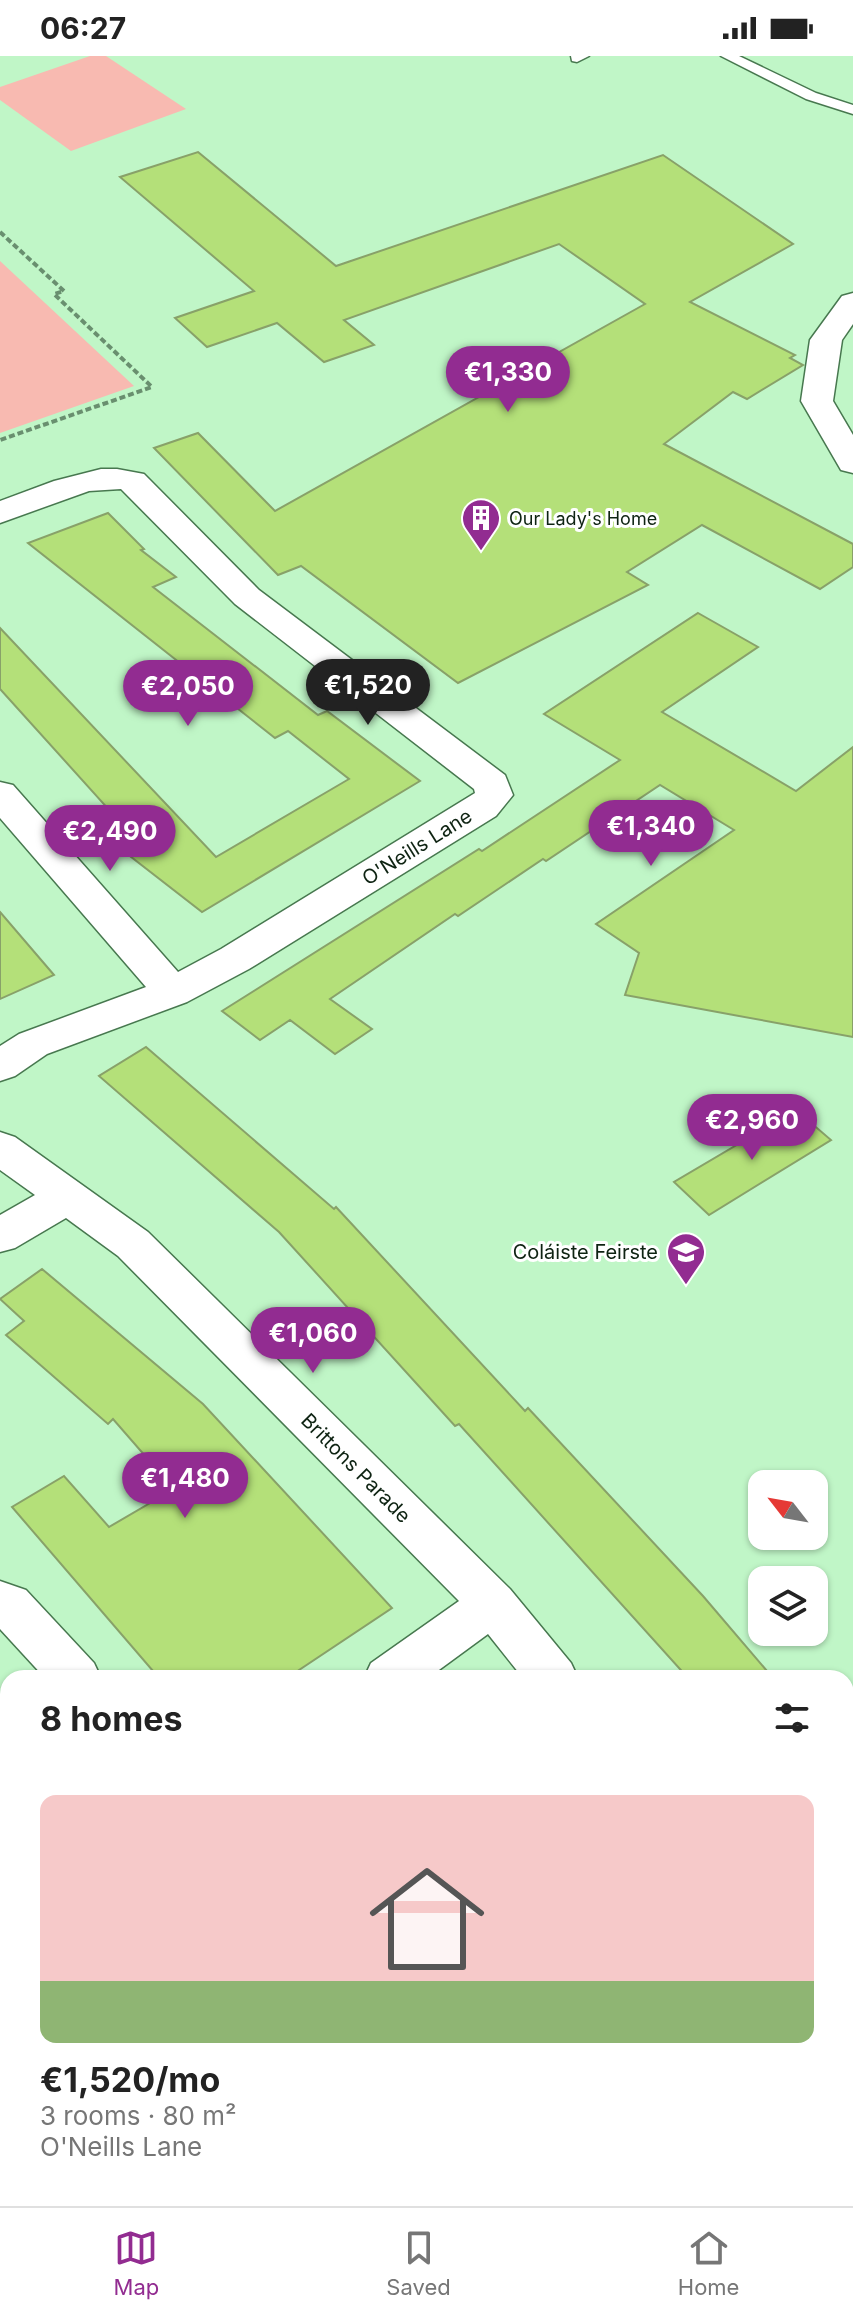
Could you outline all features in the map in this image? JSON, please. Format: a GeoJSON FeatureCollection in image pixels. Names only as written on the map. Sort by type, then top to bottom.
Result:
{"type":"FeatureCollection","features":[{"type":"Feature","properties":{"kind":"street"},"geometry":{"type":"LineString","coordinates":[[853,302],[826,340],[817,401],[853,463]]}},
{"type":"Feature","properties":{"kind":"street","name":"O'Neills Lane"},"geometry":{"type":"LineString","coordinates":[[0,513],[95,479],[118,477],[132,481],[247,597],[492,784],[494,795],[483,807],[235,959],[173,992],[33,1044],[0,1066]]}},
{"type":"Feature","properties":{"kind":"street"},"geometry":{"type":"LineString","coordinates":[[0,794],[173,992]]}},
{"type":"Feature","properties":{"kind":"street","name":"Brittons Parade"},"geometry":{"type":"LineString","coordinates":[[0,1148],[133,1244],[493,1604],[547,1670]]}},
{"type":"Feature","properties":{"kind":"street"},"geometry":{"type":"LineString","coordinates":[[0,1236],[66,1197]]}},
{"type":"Feature","properties":{"kind":"street"},"geometry":{"type":"LineString","coordinates":[[0,1601],[9,1605],[69,1670]]}},
{"type":"Feature","properties":{"kind":"street"},"geometry":{"type":"LineString","coordinates":[[400,1670],[493,1604]]}},
{"type":"Feature","properties":{"kind":"lane"},"geometry":{"type":"LineString","coordinates":[[728,56],[811,96],[853,110]]}},
{"type":"Feature","properties":{"kind":"path"},"geometry":{"type":"LineString","coordinates":[[0,232],[64,291],[54,294],[152,387],[0,440]]}},
{"type":"Feature","properties":{"kind":"shaded area"},"geometry":{"type":"Polygon","coordinates":[[[90,56],[106,56],[186,109],[71,151],[0,100],[0,87],[90,56]]]}},
{"type":"Feature","properties":{"kind":"shaded area"},"geometry":{"type":"Polygon","coordinates":[[[0,261],[134,386],[0,433],[0,261]]]}},
{"type":"Feature","properties":{"kind":"building"},"geometry":{"type":"Polygon","coordinates":[[[198,152],[336,266],[663,155],[793,244],[690,302],[795,355],[790,358],[803,365],[747,399],[733,392],[664,444],[853,544],[853,567],[820,589],[702,525],[627,572],[648,585],[458,683],[301,566],[278,575],[154,448],[198,433],[275,511],[645,304],[559,244],[344,320],[374,345],[324,362],[277,323],[207,347],[175,318],[254,291],[120,177],[198,152]]]}},
{"type":"Feature","properties":{"kind":"building"},"geometry":{"type":"Polygon","coordinates":[[[108,513],[144,549],[141,550],[176,577],[153,587],[318,715],[327,711],[420,781],[202,912],[99,832],[121,823],[0,689],[0,628],[216,857],[349,779],[288,731],[275,738],[28,543],[108,513]]]}},
{"type":"Feature","properties":{"kind":"building"},"geometry":{"type":"Polygon","coordinates":[[[698,613],[758,647],[662,712],[796,791],[853,747],[853,1037],[625,995],[639,953],[596,924],[734,830],[660,785],[546,861],[543,859],[458,916],[455,914],[330,999],[372,1029],[335,1054],[290,1020],[260,1040],[222,1011],[479,849],[482,851],[620,760],[544,714],[698,613]]]}},
{"type":"Feature","properties":{"kind":"building"},"geometry":{"type":"Polygon","coordinates":[[[0,912],[54,975],[0,999],[0,912]]]}},
{"type":"Feature","properties":{"kind":"building"},"geometry":{"type":"Polygon","coordinates":[[[146,1047],[334,1209],[336,1207],[525,1411],[528,1408],[703,1596],[766,1670],[681,1670],[459,1424],[455,1426],[279,1232],[99,1076],[146,1047]]]}},
{"type":"Feature","properties":{"kind":"building"},"geometry":{"type":"Polygon","coordinates":[[[796,1110],[831,1140],[709,1215],[674,1182],[796,1110]]]}},
{"type":"Feature","properties":{"kind":"building"},"geometry":{"type":"Polygon","coordinates":[[[42,1269],[203,1404],[392,1608],[299,1670],[152,1670],[12,1507],[64,1476],[109,1527],[174,1489],[113,1419],[108,1424],[6,1335],[24,1321],[0,1299],[42,1269]]]}},
{"type":"Feature","properties":{"kind":"place","name":"Our Lady's Home"},"geometry":{"type":"Point","coordinates":[481,552]}},
{"type":"Feature","properties":{"kind":"place","name":"Coláiste Feirste"},"geometry":{"type":"Point","coordinates":[686,1286]}}]}
